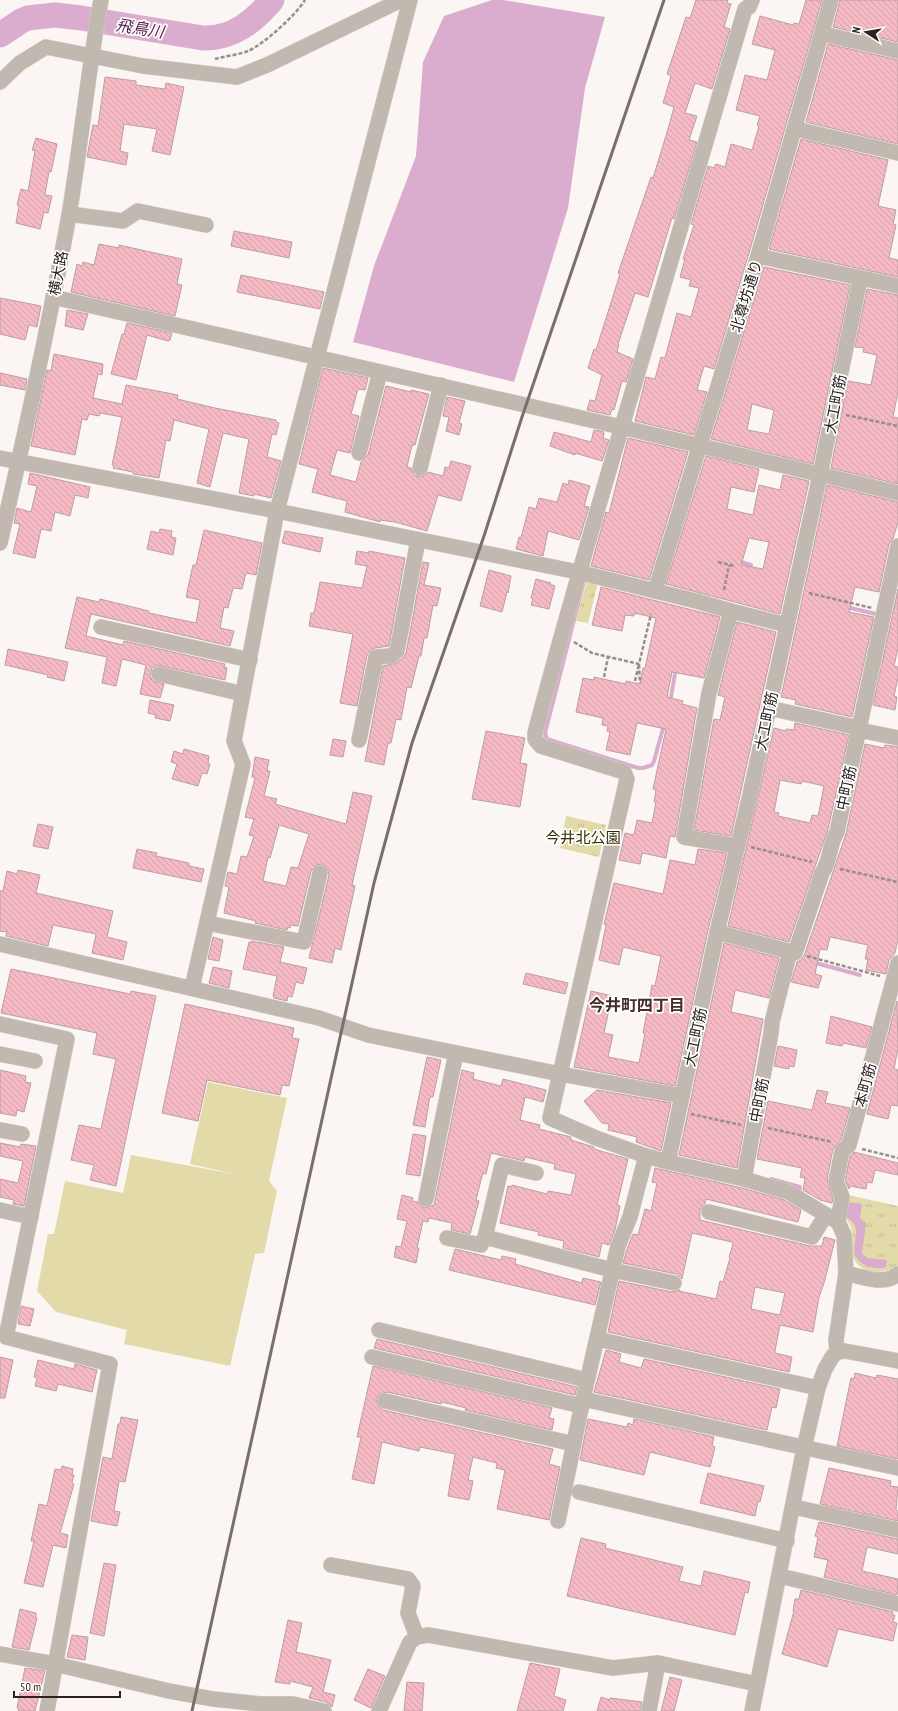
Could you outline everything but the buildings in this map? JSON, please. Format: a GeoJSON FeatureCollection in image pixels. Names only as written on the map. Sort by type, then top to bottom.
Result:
{"type":"FeatureCollection","features":[{"type":"Feature","properties":{"kind":"street","name":"横大路"},"geometry":{"type":"LineString","coordinates":[[0,543],[19,461],[69,214],[91,56],[101,0]]}},
{"type":"Feature","properties":{"kind":"street"},"geometry":{"type":"LineString","coordinates":[[0,82],[20,63],[46,47],[143,66],[237,78],[401,0]]}},
{"type":"Feature","properties":{"kind":"street"},"geometry":{"type":"LineString","coordinates":[[192,988],[243,764],[234,741],[278,511],[316,357],[410,0]]}},
{"type":"Feature","properties":{"kind":"street"},"geometry":{"type":"LineString","coordinates":[[709,1212],[812,1237],[836,1215],[788,1192],[744,1179],[646,1156],[596,1138],[550,1118],[627,779],[624,772],[541,746],[535,739],[535,733],[560,638],[567,621],[578,572],[745,9],[749,7],[752,0]]}},
{"type":"Feature","properties":{"kind":"street","name":"北尊坊通り"},"geometry":{"type":"LineString","coordinates":[[656,591],[701,447],[796,129],[831,0]]}},
{"type":"Feature","properties":{"kind":"street"},"geometry":{"type":"LineString","coordinates":[[822,34],[898,51]]}},
{"type":"Feature","properties":{"kind":"street"},"geometry":{"type":"LineString","coordinates":[[796,129],[898,153]]}},
{"type":"Feature","properties":{"kind":"street"},"geometry":{"type":"LineString","coordinates":[[69,214],[123,221],[138,211],[206,225]]}},
{"type":"Feature","properties":{"kind":"street"},"geometry":{"type":"LineString","coordinates":[[758,256],[898,286]]}},
{"type":"Feature","properties":{"kind":"street","name":"大工町筋"},"geometry":{"type":"LineString","coordinates":[[668,1162],[717,932],[749,799],[820,475],[860,279]]}},
{"type":"Feature","properties":{"kind":"street"},"geometry":{"type":"LineString","coordinates":[[53,296],[621,427],[898,493]]}},
{"type":"Feature","properties":{"kind":"street"},"geometry":{"type":"LineString","coordinates":[[359,453],[380,372]]}},
{"type":"Feature","properties":{"kind":"street"},"geometry":{"type":"LineString","coordinates":[[420,468],[440,386]]}},
{"type":"Feature","properties":{"kind":"street"},"geometry":{"type":"LineString","coordinates":[[0,458],[278,511],[578,572],[787,625]]}},
{"type":"Feature","properties":{"kind":"street"},"geometry":{"type":"LineString","coordinates":[[359,740],[376,657],[391,656],[397,651],[418,540]]}},
{"type":"Feature","properties":{"kind":"street","name":"中町筋"},"geometry":{"type":"LineString","coordinates":[[744,1179],[772,1022],[792,952],[822,873],[827,866],[834,837],[837,832],[859,729],[887,614],[898,546]]}},
{"type":"Feature","properties":{"kind":"street"},"geometry":{"type":"LineString","coordinates":[[731,611],[709,693],[684,838],[737,846]]}},
{"type":"Feature","properties":{"kind":"street"},"geometry":{"type":"LineString","coordinates":[[101,626],[250,660]]}},
{"type":"Feature","properties":{"kind":"street"},"geometry":{"type":"LineString","coordinates":[[159,674],[243,694]]}},
{"type":"Feature","properties":{"kind":"street"},"geometry":{"type":"LineString","coordinates":[[769,708],[898,738]]}},
{"type":"Feature","properties":{"kind":"street"},"geometry":{"type":"LineString","coordinates":[[206,923],[304,942],[320,873]]}},
{"type":"Feature","properties":{"kind":"street"},"geometry":{"type":"LineString","coordinates":[[717,932],[792,952]]}},
{"type":"Feature","properties":{"kind":"street"},"geometry":{"type":"LineString","coordinates":[[0,945],[318,1018],[368,1035],[560,1074],[682,1096]]}},
{"type":"Feature","properties":{"kind":"street","name":"本町筋"},"geometry":{"type":"LineString","coordinates":[[837,1352],[836,1340],[846,1273],[844,1235],[836,1215],[842,1197],[836,1181],[842,1151],[849,1145],[898,963]]}},
{"type":"Feature","properties":{"kind":"street"},"geometry":{"type":"LineString","coordinates":[[0,1024],[67,1039],[6,1337],[110,1364],[47,1711]]}},
{"type":"Feature","properties":{"kind":"street"},"geometry":{"type":"LineString","coordinates":[[426,1199],[456,1053]]}},
{"type":"Feature","properties":{"kind":"street"},"geometry":{"type":"LineString","coordinates":[[0,1054],[35,1061]]}},
{"type":"Feature","properties":{"kind":"street"},"geometry":{"type":"LineString","coordinates":[[0,1130],[22,1134]]}},
{"type":"Feature","properties":{"kind":"street"},"geometry":{"type":"LineString","coordinates":[[558,1521],[587,1380],[612,1270],[618,1246],[630,1217],[646,1156]]}},
{"type":"Feature","properties":{"kind":"street"},"geometry":{"type":"LineString","coordinates":[[447,1238],[481,1245],[485,1237],[502,1165],[536,1173]]}},
{"type":"Feature","properties":{"kind":"street"},"geometry":{"type":"LineString","coordinates":[[0,1210],[31,1217]]}},
{"type":"Feature","properties":{"kind":"street"},"geometry":{"type":"LineString","coordinates":[[485,1237],[612,1270],[674,1283]]}},
{"type":"Feature","properties":{"kind":"street"},"geometry":{"type":"LineString","coordinates":[[846,1273],[880,1281],[896,1276]]}},
{"type":"Feature","properties":{"kind":"street"},"geometry":{"type":"LineString","coordinates":[[379,1330],[587,1380]]}},
{"type":"Feature","properties":{"kind":"street"},"geometry":{"type":"LineString","coordinates":[[597,1339],[818,1388]]}},
{"type":"Feature","properties":{"kind":"street"},"geometry":{"type":"LineString","coordinates":[[752,1711],[794,1507],[804,1448],[818,1388],[825,1369],[832,1357],[837,1352],[845,1351],[898,1361]]}},
{"type":"Feature","properties":{"kind":"street"},"geometry":{"type":"LineString","coordinates":[[372,1357],[898,1468]]}},
{"type":"Feature","properties":{"kind":"street"},"geometry":{"type":"LineString","coordinates":[[385,1401],[574,1444]]}},
{"type":"Feature","properties":{"kind":"street"},"geometry":{"type":"LineString","coordinates":[[579,1492],[787,1541]]}},
{"type":"Feature","properties":{"kind":"street"},"geometry":{"type":"LineString","coordinates":[[794,1507],[898,1530]]}},
{"type":"Feature","properties":{"kind":"street"},"geometry":{"type":"LineString","coordinates":[[332,1565],[408,1579],[413,1586],[408,1613],[417,1637]]}},
{"type":"Feature","properties":{"kind":"street"},"geometry":{"type":"LineString","coordinates":[[780,1576],[898,1604]]}},
{"type":"Feature","properties":{"kind":"street"},"geometry":{"type":"LineString","coordinates":[[379,1711],[410,1642],[417,1637],[428,1635],[613,1668],[658,1663],[757,1684]]}},
{"type":"Feature","properties":{"kind":"street"},"geometry":{"type":"LineString","coordinates":[[0,1654],[55,1664],[169,1691],[207,1698],[261,1704],[293,1704],[324,1711]]}},
{"type":"Feature","properties":{"kind":"street"},"geometry":{"type":"LineString","coordinates":[[649,1711],[658,1663]]}},
{"type":"Feature","properties":{"kind":"path"},"geometry":{"type":"LineString","coordinates":[[213,59],[248,51],[274,33],[301,8],[305,0]]}},
{"type":"Feature","properties":{"kind":"path"},"geometry":{"type":"LineString","coordinates":[[833,412],[898,426]]}},
{"type":"Feature","properties":{"kind":"path"},"geometry":{"type":"LineString","coordinates":[[718,562],[735,566]]}},
{"type":"Feature","properties":{"kind":"path"},"geometry":{"type":"LineString","coordinates":[[724,590],[729,565]]}},
{"type":"Feature","properties":{"kind":"path"},"geometry":{"type":"LineString","coordinates":[[794,594],[887,614]]}},
{"type":"Feature","properties":{"kind":"path"},"geometry":{"type":"LineString","coordinates":[[635,681],[651,614]]}},
{"type":"Feature","properties":{"kind":"path"},"geometry":{"type":"LineString","coordinates":[[573,641],[592,652],[639,664]]}},
{"type":"Feature","properties":{"kind":"path"},"geometry":{"type":"LineString","coordinates":[[604,677],[608,657]]}},
{"type":"Feature","properties":{"kind":"path"},"geometry":{"type":"LineString","coordinates":[[639,664],[640,683]]}},
{"type":"Feature","properties":{"kind":"path"},"geometry":{"type":"LineString","coordinates":[[792,952],[894,980]]}},
{"type":"Feature","properties":{"kind":"path"},"geometry":{"type":"LineString","coordinates":[[678,1112],[849,1145],[898,1158]]}},
{"type":"Feature","properties":{"kind":"green space"},"geometry":{"type":"Polygon","coordinates":[[[587,580],[598,583],[588,623],[576,621],[587,580]]]}},
{"type":"Feature","properties":{"kind":"green space","name":"今井北公園"},"geometry":{"type":"Polygon","coordinates":[[[566,816],[606,825],[599,857],[560,848],[566,816]]]}},
{"type":"Feature","properties":{"kind":"green space"},"geometry":{"type":"Polygon","coordinates":[[[208,1082],[287,1098],[269,1181],[277,1191],[264,1253],[255,1254],[230,1366],[124,1344],[127,1330],[56,1312],[37,1291],[48,1234],[54,1234],[65,1181],[123,1193],[131,1155],[239,1175],[190,1164],[208,1082]]]}},
{"type":"Feature","properties":{"kind":"green space"},"geometry":{"type":"Polygon","coordinates":[[[848,1195],[898,1206],[898,1266],[886,1271],[873,1272],[856,1263],[851,1251],[851,1228],[849,1222],[844,1216],[848,1195]]]}},
{"type":"Feature","properties":{"kind":"shaded area"},"geometry":{"type":"Polygon","coordinates":[[[492,0],[503,0],[605,17],[585,88],[568,208],[514,382],[353,342],[374,266],[416,156],[423,62],[444,16],[492,0]]]}},
{"type":"Feature","properties":{"kind":"shaded area"},"geometry":{"type":"Polygon","coordinates":[[[849,1202],[862,1204],[860,1218],[866,1223],[862,1254],[868,1258],[887,1260],[886,1267],[870,1267],[859,1261],[856,1256],[854,1252],[856,1236],[855,1226],[853,1222],[846,1217],[849,1202]]]}},
{"type":"Feature","properties":{"kind":"waterway","name":"飛鳥川"},"geometry":{"type":"LineString","coordinates":[[0,35],[28,18],[55,15],[203,38],[214,38],[233,32],[250,22],[272,0]]}},
{"type":"Feature","properties":{"kind":"waterway"},"geometry":{"type":"LineString","coordinates":[[738,561],[751,565],[749,571]]}},
{"type":"Feature","properties":{"kind":"waterway"},"geometry":{"type":"LineString","coordinates":[[584,581],[545,733],[547,739],[638,768],[643,768],[652,765],[654,761],[664,725]]}},
{"type":"Feature","properties":{"kind":"waterway"},"geometry":{"type":"LineString","coordinates":[[846,607],[880,615]]}},
{"type":"Feature","properties":{"kind":"waterway"},"geometry":{"type":"LineString","coordinates":[[670,703],[676,668]]}},
{"type":"Feature","properties":{"kind":"waterway"},"geometry":{"type":"LineString","coordinates":[[812,962],[860,975]]}},
{"type":"Feature","properties":{"kind":"waterway"},"geometry":{"type":"LineString","coordinates":[[771,1179],[800,1187],[799,1192],[802,1193]]}},
{"type":"Feature","properties":{"kind":"railway"},"geometry":{"type":"LineString","coordinates":[[192,1711],[374,883],[412,743],[484,536],[521,420],[664,0]]}},
{"type":"Feature","properties":{"kind":"district","name":"今井町四丁目"},"geometry":{"type":"Point","coordinates":[637,1005]}}]}
